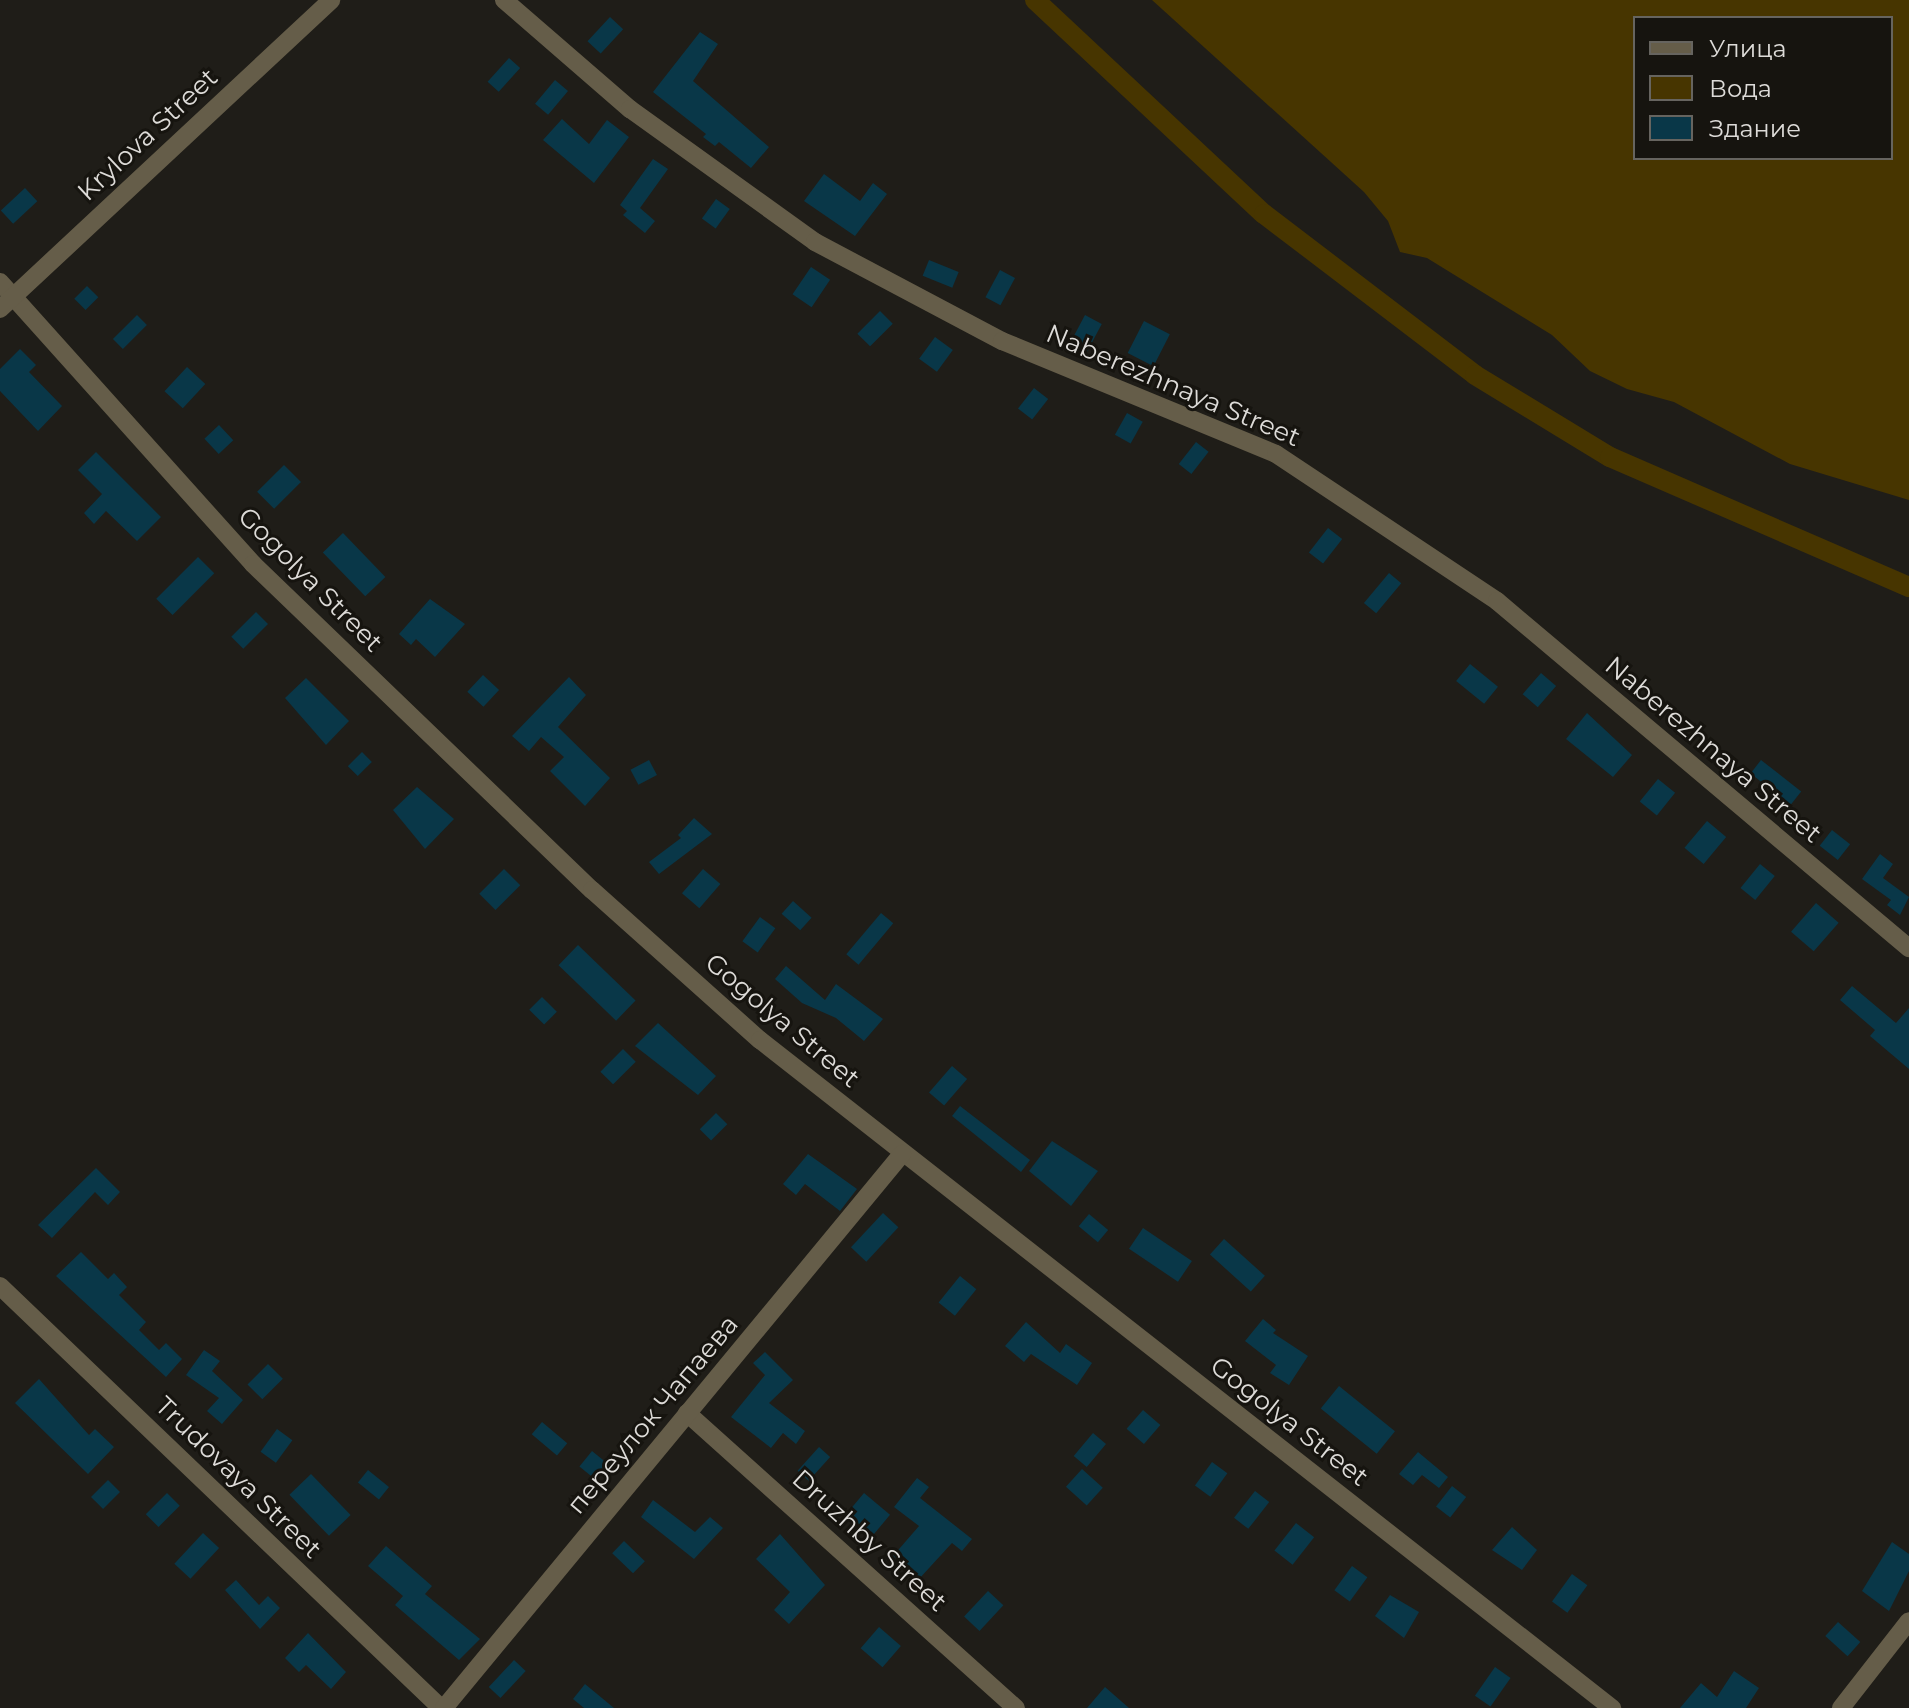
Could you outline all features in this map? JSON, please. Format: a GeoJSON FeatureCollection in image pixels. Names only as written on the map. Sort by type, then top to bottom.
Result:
{"type":"FeatureCollection","features":[{"type":"Feature","properties":{"kind":"street","name":"Krylova Street"},"geometry":{"type":"LineString","coordinates":[[6,303],[331,0]]}},
{"type":"Feature","properties":{"kind":"street","name":"Naberezhnaya Street"},"geometry":{"type":"LineString","coordinates":[[504,0],[630,109],[815,242],[1002,341],[1276,454],[1497,601],[1909,948]]}},
{"type":"Feature","properties":{"kind":"street","name":"Gogolya Street"},"geometry":{"type":"LineString","coordinates":[[0,282],[6,303],[253,564],[434,740],[760,1040],[1612,1708]]}},
{"type":"Feature","properties":{"kind":"street","name":"переулок Чапаева"},"geometry":{"type":"LineString","coordinates":[[442,1708],[902,1154]]}},
{"type":"Feature","properties":{"kind":"street","name":"Trudovaya Street"},"geometry":{"type":"LineString","coordinates":[[0,1286],[442,1708]]}},
{"type":"Feature","properties":{"kind":"street","name":"Druzhby Street"},"geometry":{"type":"LineString","coordinates":[[687,1413],[1016,1708]]}},
{"type":"Feature","properties":{"kind":"street"},"geometry":{"type":"LineString","coordinates":[[1841,1708],[1909,1621]]}},
{"type":"Feature","properties":{"kind":"water"},"geometry":{"type":"Polygon","coordinates":[[[1152,0],[1909,0],[1909,500],[1790,464],[1674,402],[1627,389],[1590,371],[1552,335],[1427,258],[1400,252],[1388,221],[1364,192],[1152,0]]]}},
{"type":"Feature","properties":{"kind":"building"},"geometry":{"type":"Polygon","coordinates":[[[610,17],[623,29],[601,53],[587,41],[610,17]]]}},
{"type":"Feature","properties":{"kind":"building"},"geometry":{"type":"Polygon","coordinates":[[[700,32],[718,44],[693,81],[769,147],[751,168],[719,142],[715,146],[703,137],[706,134],[653,92],[700,32]]]}},
{"type":"Feature","properties":{"kind":"building"},"geometry":{"type":"Polygon","coordinates":[[[509,58],[520,68],[499,92],[488,82],[509,58]]]}},
{"type":"Feature","properties":{"kind":"building"},"geometry":{"type":"Polygon","coordinates":[[[555,80],[568,91],[548,115],[535,104],[555,80]]]}},
{"type":"Feature","properties":{"kind":"building"},"geometry":{"type":"Polygon","coordinates":[[[562,119],[589,144],[607,120],[629,137],[594,183],[543,140],[562,119]]]}},
{"type":"Feature","properties":{"kind":"building"},"geometry":{"type":"Polygon","coordinates":[[[653,159],[668,169],[640,208],[655,221],[645,233],[623,215],[627,211],[620,205],[653,159]]]}},
{"type":"Feature","properties":{"kind":"building"},"geometry":{"type":"Polygon","coordinates":[[[824,174],[860,201],[873,183],[887,194],[855,236],[804,201],[824,174]]]}},
{"type":"Feature","properties":{"kind":"building"},"geometry":{"type":"Polygon","coordinates":[[[25,188],[37,201],[13,224],[1,211],[25,188]]]}},
{"type":"Feature","properties":{"kind":"building"},"geometry":{"type":"Polygon","coordinates":[[[716,199],[730,209],[716,228],[702,218],[716,199]]]}},
{"type":"Feature","properties":{"kind":"building"},"geometry":{"type":"Polygon","coordinates":[[[929,260],[959,272],[952,288],[923,276],[929,260]]]}},
{"type":"Feature","properties":{"kind":"building"},"geometry":{"type":"Polygon","coordinates":[[[811,267],[830,280],[812,307],[793,294],[811,267]]]}},
{"type":"Feature","properties":{"kind":"building"},"geometry":{"type":"Polygon","coordinates":[[[1000,270],[1015,278],[1000,305],[985,297],[1000,270]]]}},
{"type":"Feature","properties":{"kind":"building"},"geometry":{"type":"Polygon","coordinates":[[[87,286],[98,297],[86,310],[74,299],[87,286]]]}},
{"type":"Feature","properties":{"kind":"building"},"geometry":{"type":"Polygon","coordinates":[[[880,311],[893,324],[870,346],[857,334],[880,311]]]}},
{"type":"Feature","properties":{"kind":"building"},"geometry":{"type":"Polygon","coordinates":[[[137,315],[147,325],[123,349],[113,339],[137,315]]]}},
{"type":"Feature","properties":{"kind":"building"},"geometry":{"type":"Polygon","coordinates":[[[1085,315],[1102,324],[1086,354],[1069,345],[1085,315]]]}},
{"type":"Feature","properties":{"kind":"building"},"geometry":{"type":"Polygon","coordinates":[[[1144,321],[1170,334],[1153,366],[1128,353],[1144,321]]]}},
{"type":"Feature","properties":{"kind":"building"},"geometry":{"type":"Polygon","coordinates":[[[935,337],[953,350],[937,372],[919,359],[935,337]]]}},
{"type":"Feature","properties":{"kind":"building"},"geometry":{"type":"Polygon","coordinates":[[[20,349],[36,365],[29,372],[62,406],[38,431],[0,391],[0,369],[20,349]]]}},
{"type":"Feature","properties":{"kind":"building"},"geometry":{"type":"Polygon","coordinates":[[[187,367],[205,384],[183,408],[164,391],[187,367]]]}},
{"type":"Feature","properties":{"kind":"building"},"geometry":{"type":"Polygon","coordinates":[[[1034,388],[1048,399],[1032,420],[1018,408],[1034,388]]]}},
{"type":"Feature","properties":{"kind":"building"},"geometry":{"type":"Polygon","coordinates":[[[1127,413],[1143,422],[1131,444],[1115,435],[1127,413]]]}},
{"type":"Feature","properties":{"kind":"building"},"geometry":{"type":"Polygon","coordinates":[[[219,425],[233,440],[219,454],[204,439],[219,425]]]}},
{"type":"Feature","properties":{"kind":"building"},"geometry":{"type":"Polygon","coordinates":[[[1196,442],[1209,452],[1191,474],[1179,464],[1196,442]]]}},
{"type":"Feature","properties":{"kind":"building"},"geometry":{"type":"Polygon","coordinates":[[[96,452],[161,517],[137,541],[106,511],[94,524],[84,513],[102,494],[78,470],[96,452]]]}},
{"type":"Feature","properties":{"kind":"building"},"geometry":{"type":"Polygon","coordinates":[[[284,465],[301,482],[274,509],[257,492],[284,465]]]}},
{"type":"Feature","properties":{"kind":"building"},"geometry":{"type":"Polygon","coordinates":[[[1328,528],[1342,539],[1323,564],[1309,552],[1328,528]]]}},
{"type":"Feature","properties":{"kind":"building"},"geometry":{"type":"Polygon","coordinates":[[[343,533],[385,577],[365,596],[323,552],[343,533]]]}},
{"type":"Feature","properties":{"kind":"building"},"geometry":{"type":"Polygon","coordinates":[[[198,557],[214,573],[173,615],[156,599],[198,557]]]}},
{"type":"Feature","properties":{"kind":"building"},"geometry":{"type":"Polygon","coordinates":[[[1389,573],[1401,583],[1376,613],[1364,603],[1389,573]]]}},
{"type":"Feature","properties":{"kind":"building"},"geometry":{"type":"Polygon","coordinates":[[[430,599],[465,624],[435,657],[416,639],[411,645],[399,634],[430,599]]]}},
{"type":"Feature","properties":{"kind":"building"},"geometry":{"type":"Polygon","coordinates":[[[256,612],[268,624],[243,649],[231,637],[256,612]]]}},
{"type":"Feature","properties":{"kind":"building"},"geometry":{"type":"Polygon","coordinates":[[[1470,664],[1498,687],[1484,704],[1456,681],[1470,664]]]}},
{"type":"Feature","properties":{"kind":"building"},"geometry":{"type":"Polygon","coordinates":[[[1541,673],[1556,686],[1538,707],[1523,694],[1541,673]]]}},
{"type":"Feature","properties":{"kind":"building"},"geometry":{"type":"Polygon","coordinates":[[[483,675],[499,690],[483,707],[467,692],[483,675]]]}},
{"type":"Feature","properties":{"kind":"building"},"geometry":{"type":"Polygon","coordinates":[[[569,677],[586,695],[558,727],[610,778],[585,806],[550,771],[564,757],[541,737],[529,751],[512,736],[569,677]]]}},
{"type":"Feature","properties":{"kind":"building"},"geometry":{"type":"Polygon","coordinates":[[[306,678],[349,721],[326,745],[285,698],[306,678]]]}},
{"type":"Feature","properties":{"kind":"building"},"geometry":{"type":"Polygon","coordinates":[[[1587,713],[1632,755],[1613,777],[1566,739],[1587,713]]]}},
{"type":"Feature","properties":{"kind":"building"},"geometry":{"type":"Polygon","coordinates":[[[362,752],[372,762],[358,776],[348,766],[362,752]]]}},
{"type":"Feature","properties":{"kind":"building"},"geometry":{"type":"Polygon","coordinates":[[[649,760],[657,775],[638,785],[630,770],[649,760]]]}},
{"type":"Feature","properties":{"kind":"building"},"geometry":{"type":"Polygon","coordinates":[[[1761,760],[1801,791],[1791,805],[1751,773],[1761,760]]]}},
{"type":"Feature","properties":{"kind":"building"},"geometry":{"type":"Polygon","coordinates":[[[1658,779],[1675,793],[1657,815],[1640,802],[1658,779]]]}},
{"type":"Feature","properties":{"kind":"building"},"geometry":{"type":"Polygon","coordinates":[[[417,787],[454,819],[425,849],[393,810],[417,787]]]}},
{"type":"Feature","properties":{"kind":"building"},"geometry":{"type":"Polygon","coordinates":[[[694,818],[712,834],[659,874],[649,862],[681,838],[678,835],[694,818]]]}},
{"type":"Feature","properties":{"kind":"building"},"geometry":{"type":"Polygon","coordinates":[[[1707,821],[1726,837],[1704,864],[1685,848],[1707,821]]]}},
{"type":"Feature","properties":{"kind":"building"},"geometry":{"type":"Polygon","coordinates":[[[1832,830],[1850,844],[1838,860],[1820,846],[1832,830]]]}},
{"type":"Feature","properties":{"kind":"building"},"geometry":{"type":"Polygon","coordinates":[[[1880,854],[1893,864],[1883,878],[1909,897],[1900,915],[1887,905],[1891,900],[1862,879],[1880,854]]]}},
{"type":"Feature","properties":{"kind":"building"},"geometry":{"type":"Polygon","coordinates":[[[1760,864],[1775,876],[1755,900],[1740,888],[1760,864]]]}},
{"type":"Feature","properties":{"kind":"building"},"geometry":{"type":"Polygon","coordinates":[[[504,869],[520,885],[496,910],[479,894],[504,869]]]}},
{"type":"Feature","properties":{"kind":"building"},"geometry":{"type":"Polygon","coordinates":[[[703,869],[720,884],[699,908],[682,893],[703,869]]]}},
{"type":"Feature","properties":{"kind":"building"},"geometry":{"type":"Polygon","coordinates":[[[793,901],[812,918],[800,930],[782,914],[793,901]]]}},
{"type":"Feature","properties":{"kind":"building"},"geometry":{"type":"Polygon","coordinates":[[[1816,903],[1839,923],[1814,951],[1791,932],[1816,903]]]}},
{"type":"Feature","properties":{"kind":"building"},"geometry":{"type":"Polygon","coordinates":[[[881,913],[893,923],[859,965],[846,954],[881,913]]]}},
{"type":"Feature","properties":{"kind":"building"},"geometry":{"type":"Polygon","coordinates":[[[760,917],[775,928],[758,952],[742,941],[760,917]]]}},
{"type":"Feature","properties":{"kind":"building"},"geometry":{"type":"Polygon","coordinates":[[[578,945],[636,1001],[616,1021],[559,965],[578,945]]]}},
{"type":"Feature","properties":{"kind":"building"},"geometry":{"type":"Polygon","coordinates":[[[786,966],[825,1000],[836,984],[883,1019],[864,1041],[836,1018],[802,1003],[775,979],[786,966]]]}},
{"type":"Feature","properties":{"kind":"building"},"geometry":{"type":"Polygon","coordinates":[[[1852,986],[1896,1023],[1909,1008],[1909,1069],[1870,1036],[1875,1030],[1840,1000],[1852,986]]]}},
{"type":"Feature","properties":{"kind":"building"},"geometry":{"type":"Polygon","coordinates":[[[542,997],[557,1012],[544,1025],[529,1010],[542,997]]]}},
{"type":"Feature","properties":{"kind":"building"},"geometry":{"type":"Polygon","coordinates":[[[658,1023],[716,1076],[698,1095],[635,1046],[658,1023]]]}},
{"type":"Feature","properties":{"kind":"building"},"geometry":{"type":"Polygon","coordinates":[[[623,1049],[636,1062],[613,1084],[600,1072],[623,1049]]]}},
{"type":"Feature","properties":{"kind":"building"},"geometry":{"type":"Polygon","coordinates":[[[952,1066],[967,1079],[944,1106],[929,1092],[952,1066]]]}},
{"type":"Feature","properties":{"kind":"building"},"geometry":{"type":"Polygon","coordinates":[[[960,1106],[1030,1160],[1021,1172],[952,1116],[960,1106]]]}},
{"type":"Feature","properties":{"kind":"building"},"geometry":{"type":"Polygon","coordinates":[[[716,1113],[727,1124],[711,1141],[700,1129],[716,1113]]]}},
{"type":"Feature","properties":{"kind":"building"},"geometry":{"type":"Polygon","coordinates":[[[1052,1141],[1098,1171],[1071,1206],[1029,1171],[1052,1141]]]}},
{"type":"Feature","properties":{"kind":"building"},"geometry":{"type":"Polygon","coordinates":[[[808,1154],[857,1189],[840,1211],[805,1184],[796,1195],[783,1184],[808,1154]]]}},
{"type":"Feature","properties":{"kind":"building"},"geometry":{"type":"Polygon","coordinates":[[[96,1168],[120,1192],[108,1205],[95,1192],[52,1238],[38,1225],[96,1168]]]}},
{"type":"Feature","properties":{"kind":"building"},"geometry":{"type":"Polygon","coordinates":[[[883,1213],[898,1227],[866,1262],[851,1247],[883,1213]]]}},
{"type":"Feature","properties":{"kind":"building"},"geometry":{"type":"Polygon","coordinates":[[[1089,1214],[1108,1230],[1098,1242],[1079,1226],[1089,1214]]]}},
{"type":"Feature","properties":{"kind":"building"},"geometry":{"type":"Polygon","coordinates":[[[1143,1228],[1192,1261],[1178,1282],[1129,1249],[1143,1228]]]}},
{"type":"Feature","properties":{"kind":"building"},"geometry":{"type":"Polygon","coordinates":[[[1224,1239],[1265,1276],[1251,1291],[1210,1255],[1224,1239]]]}},
{"type":"Feature","properties":{"kind":"building"},"geometry":{"type":"Polygon","coordinates":[[[81,1252],[108,1279],[114,1273],[127,1287],[119,1295],[146,1322],[139,1330],[159,1350],[166,1343],[182,1359],[166,1377],[56,1276],[81,1252]]]}},
{"type":"Feature","properties":{"kind":"building"},"geometry":{"type":"Polygon","coordinates":[[[960,1276],[976,1289],[955,1316],[939,1302],[960,1276]]]}},
{"type":"Feature","properties":{"kind":"building"},"geometry":{"type":"Polygon","coordinates":[[[1263,1319],[1276,1330],[1273,1333],[1308,1356],[1289,1385],[1270,1373],[1276,1365],[1245,1341],[1263,1319]]]}},
{"type":"Feature","properties":{"kind":"building"},"geometry":{"type":"Polygon","coordinates":[[[1026,1322],[1060,1353],[1066,1344],[1092,1363],[1077,1385],[1031,1354],[1024,1362],[1005,1346],[1026,1322]]]}},
{"type":"Feature","properties":{"kind":"building"},"geometry":{"type":"Polygon","coordinates":[[[204,1350],[220,1361],[212,1371],[243,1400],[222,1424],[207,1411],[219,1398],[186,1375],[204,1350]]]}},
{"type":"Feature","properties":{"kind":"building"},"geometry":{"type":"Polygon","coordinates":[[[765,1352],[793,1380],[769,1403],[805,1431],[796,1444],[783,1433],[771,1448],[731,1417],[765,1375],[753,1363],[765,1352]]]}},
{"type":"Feature","properties":{"kind":"building"},"geometry":{"type":"Polygon","coordinates":[[[268,1364],[283,1379],[262,1399],[247,1385],[268,1364]]]}},
{"type":"Feature","properties":{"kind":"building"},"geometry":{"type":"Polygon","coordinates":[[[39,1379],[89,1435],[95,1429],[114,1447],[88,1474],[15,1403],[39,1379]]]}},
{"type":"Feature","properties":{"kind":"building"},"geometry":{"type":"Polygon","coordinates":[[[1339,1386],[1395,1431],[1377,1454],[1321,1409],[1339,1386]]]}},
{"type":"Feature","properties":{"kind":"building"},"geometry":{"type":"Polygon","coordinates":[[[1143,1410],[1160,1425],[1144,1444],[1127,1429],[1143,1410]]]}},
{"type":"Feature","properties":{"kind":"building"},"geometry":{"type":"Polygon","coordinates":[[[542,1422],[567,1443],[557,1455],[532,1434],[542,1422]]]}},
{"type":"Feature","properties":{"kind":"building"},"geometry":{"type":"Polygon","coordinates":[[[277,1429],[292,1440],[276,1463],[261,1452],[277,1429]]]}},
{"type":"Feature","properties":{"kind":"building"},"geometry":{"type":"Polygon","coordinates":[[[1093,1433],[1106,1444],[1087,1467],[1074,1456],[1093,1433]]]}},
{"type":"Feature","properties":{"kind":"building"},"geometry":{"type":"Polygon","coordinates":[[[819,1447],[830,1457],[809,1481],[798,1471],[819,1447]]]}},
{"type":"Feature","properties":{"kind":"building"},"geometry":{"type":"Polygon","coordinates":[[[592,1451],[608,1464],[596,1480],[579,1467],[592,1451]]]}},
{"type":"Feature","properties":{"kind":"building"},"geometry":{"type":"Polygon","coordinates":[[[1418,1452],[1448,1477],[1439,1488],[1422,1475],[1413,1485],[1399,1474],[1418,1452]]]}},
{"type":"Feature","properties":{"kind":"building"},"geometry":{"type":"Polygon","coordinates":[[[1212,1462],[1227,1473],[1210,1497],[1195,1485],[1212,1462]]]}},
{"type":"Feature","properties":{"kind":"building"},"geometry":{"type":"Polygon","coordinates":[[[1082,1469],[1103,1488],[1087,1506],[1066,1487],[1082,1469]]]}},
{"type":"Feature","properties":{"kind":"building"},"geometry":{"type":"Polygon","coordinates":[[[368,1470],[389,1487],[379,1499],[358,1482],[368,1470]]]}},
{"type":"Feature","properties":{"kind":"building"},"geometry":{"type":"Polygon","coordinates":[[[311,1474],[351,1515],[329,1536],[289,1495],[311,1474]]]}},
{"type":"Feature","properties":{"kind":"building"},"geometry":{"type":"Polygon","coordinates":[[[917,1478],[929,1487],[920,1498],[972,1539],[962,1551],[952,1543],[919,1579],[893,1556],[919,1526],[894,1507],[917,1478]]]}},
{"type":"Feature","properties":{"kind":"building"},"geometry":{"type":"Polygon","coordinates":[[[108,1480],[120,1492],[103,1509],[91,1497],[108,1480]]]}},
{"type":"Feature","properties":{"kind":"building"},"geometry":{"type":"Polygon","coordinates":[[[1452,1486],[1466,1497],[1450,1518],[1436,1506],[1452,1486]]]}},
{"type":"Feature","properties":{"kind":"building"},"geometry":{"type":"Polygon","coordinates":[[[1255,1491],[1269,1502],[1248,1529],[1234,1518],[1255,1491]]]}},
{"type":"Feature","properties":{"kind":"building"},"geometry":{"type":"Polygon","coordinates":[[[167,1493],[180,1506],[159,1527],[146,1514],[167,1493]]]}},
{"type":"Feature","properties":{"kind":"building"},"geometry":{"type":"Polygon","coordinates":[[[864,1493],[890,1515],[873,1536],[847,1514],[864,1493]]]}},
{"type":"Feature","properties":{"kind":"building"},"geometry":{"type":"Polygon","coordinates":[[[653,1500],[695,1532],[710,1517],[723,1528],[694,1559],[641,1517],[653,1500]]]}},
{"type":"Feature","properties":{"kind":"building"},"geometry":{"type":"Polygon","coordinates":[[[1296,1523],[1314,1537],[1293,1565],[1274,1551],[1296,1523]]]}},
{"type":"Feature","properties":{"kind":"building"},"geometry":{"type":"Polygon","coordinates":[[[1512,1527],[1537,1550],[1522,1570],[1492,1550],[1512,1527]]]}},
{"type":"Feature","properties":{"kind":"building"},"geometry":{"type":"Polygon","coordinates":[[[203,1533],[219,1548],[190,1579],[174,1564],[203,1533]]]}},
{"type":"Feature","properties":{"kind":"building"},"geometry":{"type":"Polygon","coordinates":[[[780,1534],[825,1585],[789,1624],[774,1610],[790,1592],[756,1559],[780,1534]]]}},
{"type":"Feature","properties":{"kind":"building"},"geometry":{"type":"Polygon","coordinates":[[[624,1541],[645,1561],[633,1573],[612,1553],[624,1541]]]}},
{"type":"Feature","properties":{"kind":"building"},"geometry":{"type":"Polygon","coordinates":[[[1892,1542],[1909,1554],[1909,1571],[1889,1611],[1862,1591],[1892,1542]]]}},
{"type":"Feature","properties":{"kind":"building"},"geometry":{"type":"Polygon","coordinates":[[[386,1546],[432,1586],[425,1594],[480,1639],[459,1660],[395,1605],[403,1596],[368,1566],[386,1546]]]}},
{"type":"Feature","properties":{"kind":"building"},"geometry":{"type":"Polygon","coordinates":[[[1352,1566],[1367,1577],[1350,1601],[1334,1590],[1352,1566]]]}},
{"type":"Feature","properties":{"kind":"building"},"geometry":{"type":"Polygon","coordinates":[[[1572,1574],[1587,1585],[1567,1613],[1552,1602],[1572,1574]]]}},
{"type":"Feature","properties":{"kind":"building"},"geometry":{"type":"Polygon","coordinates":[[[236,1580],[259,1605],[268,1596],[280,1608],[260,1629],[225,1590],[236,1580]]]}},
{"type":"Feature","properties":{"kind":"building"},"geometry":{"type":"Polygon","coordinates":[[[988,1591],[1003,1605],[979,1631],[964,1617],[988,1591]]]}},
{"type":"Feature","properties":{"kind":"building"},"geometry":{"type":"Polygon","coordinates":[[[1390,1595],[1419,1612],[1404,1638],[1375,1616],[1390,1595]]]}},
{"type":"Feature","properties":{"kind":"building"},"geometry":{"type":"Polygon","coordinates":[[[1838,1622],[1860,1642],[1848,1656],[1825,1636],[1838,1622]]]}},
{"type":"Feature","properties":{"kind":"building"},"geometry":{"type":"Polygon","coordinates":[[[879,1627],[901,1646],[883,1667],[861,1648],[879,1627]]]}},
{"type":"Feature","properties":{"kind":"building"},"geometry":{"type":"Polygon","coordinates":[[[308,1633],[346,1672],[331,1689],[306,1665],[299,1672],[285,1658],[308,1633]]]}},
{"type":"Feature","properties":{"kind":"building"},"geometry":{"type":"Polygon","coordinates":[[[514,1660],[526,1671],[500,1698],[489,1687],[514,1660]]]}},
{"type":"Feature","properties":{"kind":"building"},"geometry":{"type":"Polygon","coordinates":[[[1495,1667],[1511,1678],[1490,1707],[1475,1696],[1495,1667]]]}},
{"type":"Feature","properties":{"kind":"building"},"geometry":{"type":"Polygon","coordinates":[[[1734,1671],[1759,1688],[1746,1708],[1680,1708],[1701,1683],[1717,1697],[1734,1671]]]}},
{"type":"Feature","properties":{"kind":"building"},"geometry":{"type":"Polygon","coordinates":[[[585,1684],[614,1708],[584,1708],[573,1699],[585,1684]]]}},
{"type":"Feature","properties":{"kind":"building"},"geometry":{"type":"Polygon","coordinates":[[[1105,1687],[1129,1708],[1087,1708],[1105,1687]]]}},
{"type":"Feature","properties":{"kind":"waterway"},"geometry":{"type":"LineString","coordinates":[[1035,0],[1264,214],[1475,375],[1610,457],[1909,587]]}}]}
